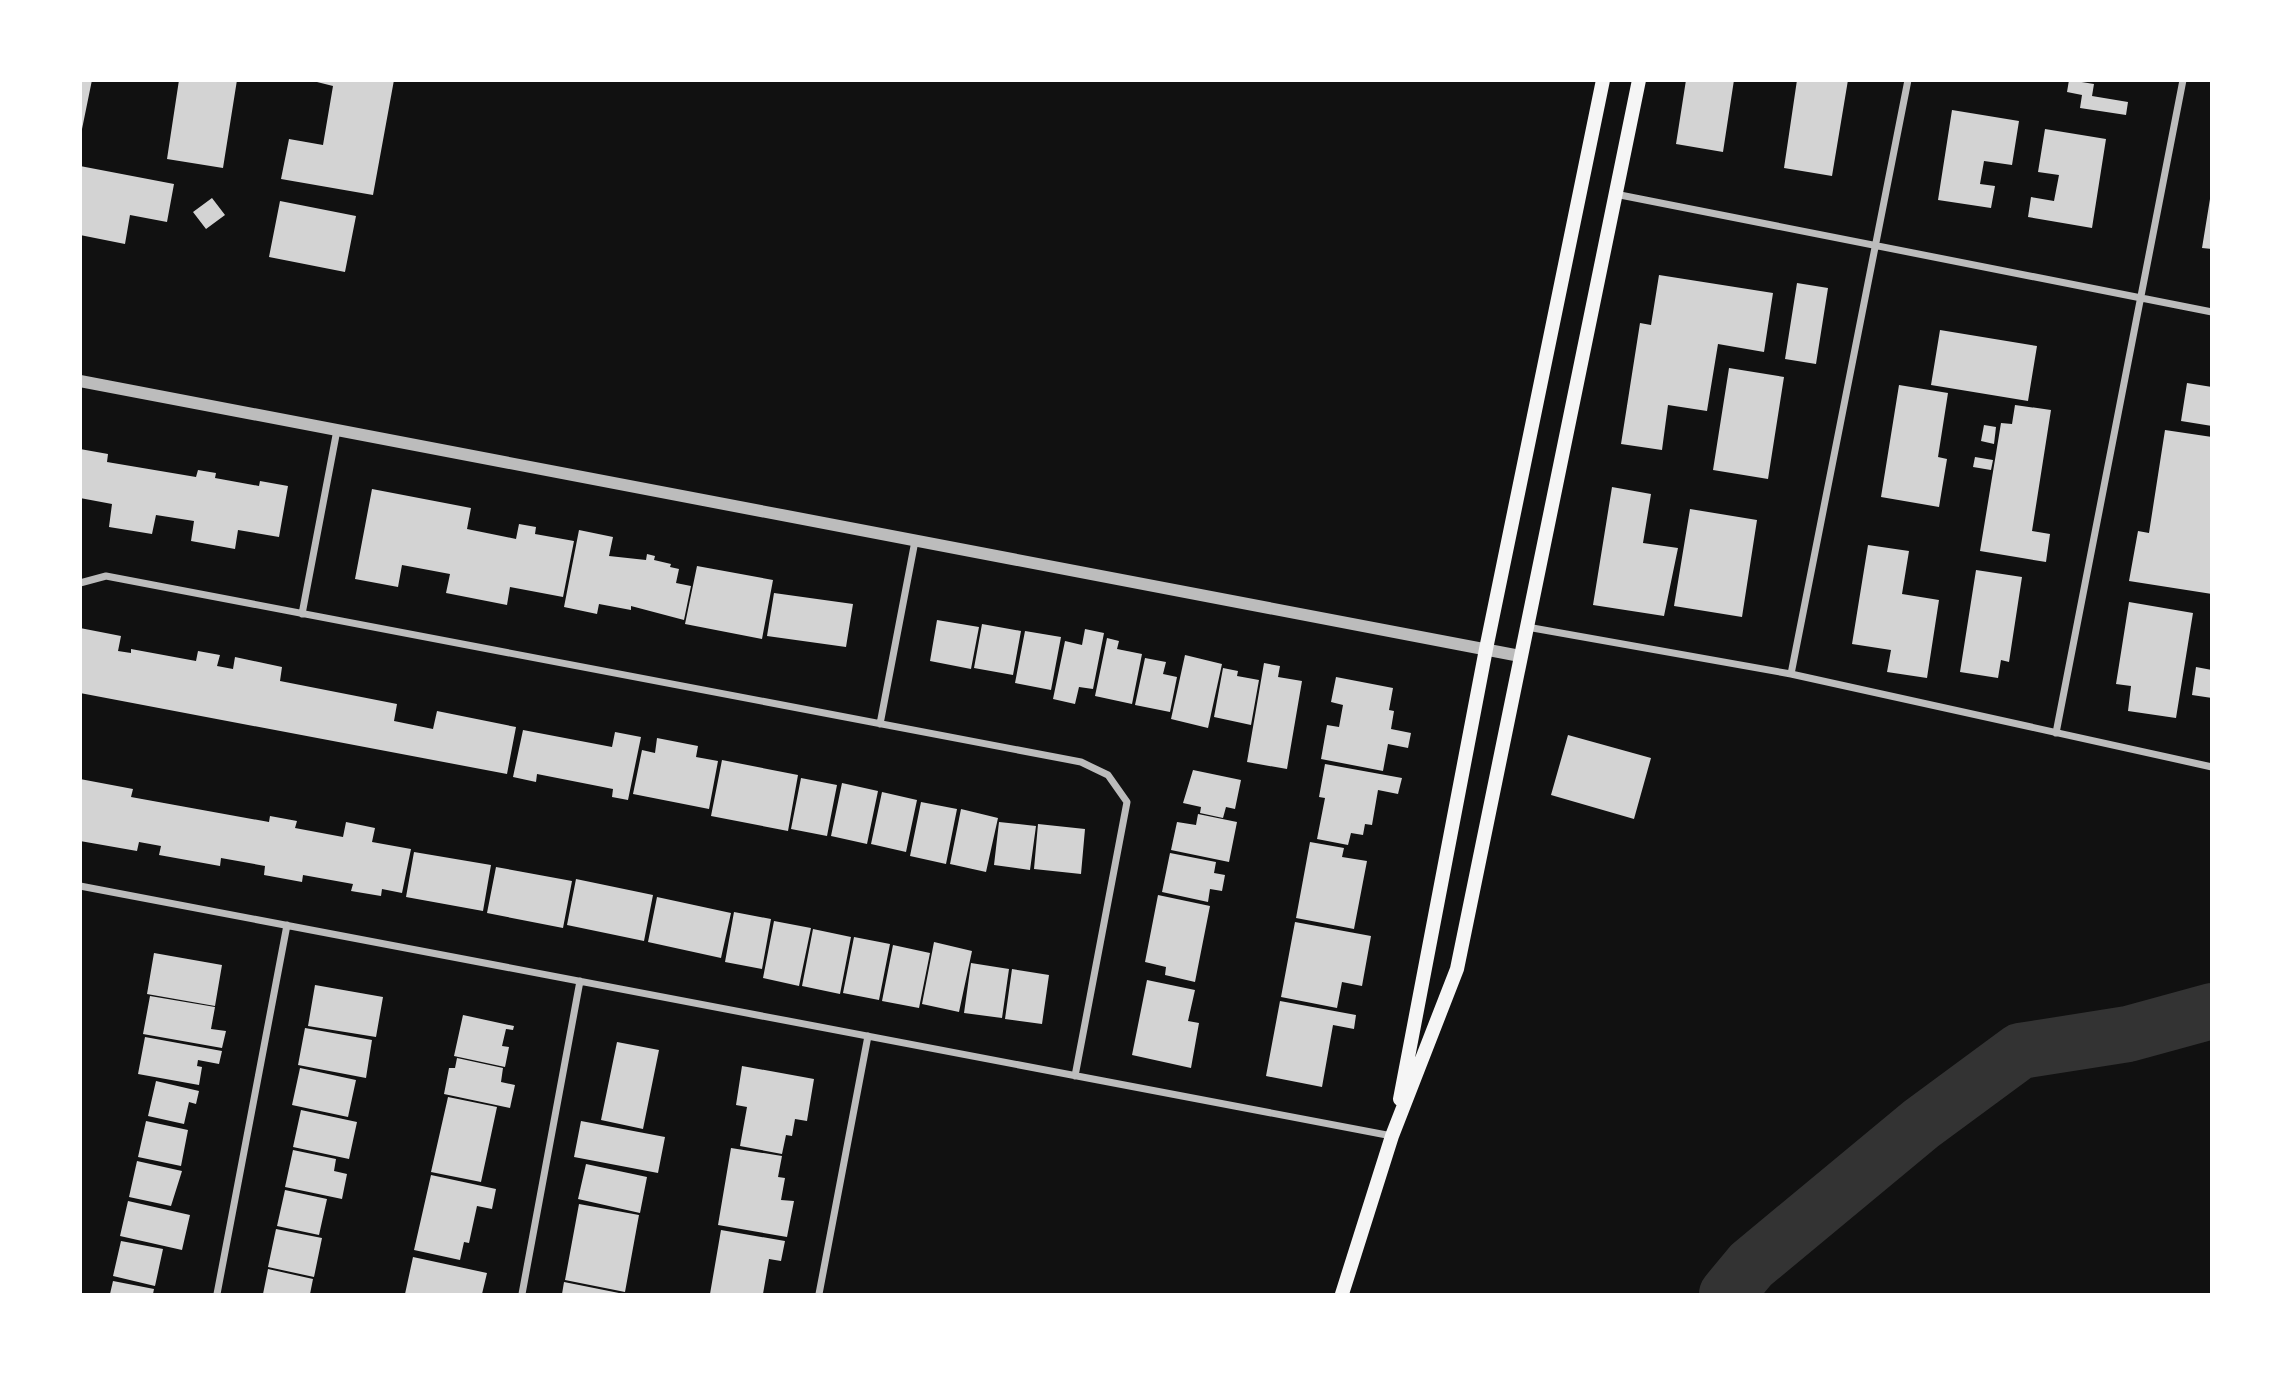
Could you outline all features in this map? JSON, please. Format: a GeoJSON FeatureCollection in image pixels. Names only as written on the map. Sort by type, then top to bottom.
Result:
{"type":"FeatureCollection","features":[{"type":"Feature","properties":{"kind":"main road"},"geometry":{"type":"LineString","coordinates":[[1392,1136],[1486,649],[1603,80]]}},
{"type":"Feature","properties":{"kind":"main road"},"geometry":{"type":"LineString","coordinates":[[1342,1294],[1392,1136],[1457,969],[1639,80]]}},
{"type":"Feature","properties":{"kind":"street"},"geometry":{"type":"LineString","coordinates":[[1791,674],[1908,80]]}},
{"type":"Feature","properties":{"kind":"street"},"geometry":{"type":"LineString","coordinates":[[2056,733],[2183,80]]}},
{"type":"Feature","properties":{"kind":"street"},"geometry":{"type":"LineString","coordinates":[[1615,194],[2211,312]]}},
{"type":"Feature","properties":{"kind":"street"},"geometry":{"type":"LineString","coordinates":[[80,382],[1520,656]]}},
{"type":"Feature","properties":{"kind":"street"},"geometry":{"type":"LineString","coordinates":[[302,614],[337,430]]}},
{"type":"Feature","properties":{"kind":"street"},"geometry":{"type":"LineString","coordinates":[[880,724],[915,541]]}},
{"type":"Feature","properties":{"kind":"street"},"geometry":{"type":"LineString","coordinates":[[80,583],[106,576],[1081,762],[1108,775],[1127,802],[1075,1076]]}},
{"type":"Feature","properties":{"kind":"street"},"geometry":{"type":"LineString","coordinates":[[1526,627],[1791,674],[2211,767]]}},
{"type":"Feature","properties":{"kind":"street"},"geometry":{"type":"LineString","coordinates":[[80,886],[1392,1136]]}},
{"type":"Feature","properties":{"kind":"street"},"geometry":{"type":"LineString","coordinates":[[216,1294],[287,925]]}},
{"type":"Feature","properties":{"kind":"street"},"geometry":{"type":"LineString","coordinates":[[522,1294],[580,981]]}},
{"type":"Feature","properties":{"kind":"street"},"geometry":{"type":"LineString","coordinates":[[819,1294],[868,1037]]}},
{"type":"Feature","properties":{"kind":"building"},"geometry":{"type":"Polygon","coordinates":[[[80,80],[92,80],[82,129],[80,129],[80,80]]]}},
{"type":"Feature","properties":{"kind":"building"},"geometry":{"type":"Polygon","coordinates":[[[179,80],[237,80],[223,168],[167,159],[179,80]]]}},
{"type":"Feature","properties":{"kind":"building"},"geometry":{"type":"Polygon","coordinates":[[[309,80],[394,80],[373,195],[281,179],[289,139],[323,145],[333,86],[309,80]]]}},
{"type":"Feature","properties":{"kind":"building"},"geometry":{"type":"Polygon","coordinates":[[[1686,80],[1734,80],[1723,152],[1676,144],[1686,80]]]}},
{"type":"Feature","properties":{"kind":"building"},"geometry":{"type":"Polygon","coordinates":[[[1797,80],[1848,80],[1832,176],[1784,168],[1797,80]]]}},
{"type":"Feature","properties":{"kind":"building"},"geometry":{"type":"Polygon","coordinates":[[[2069,80],[2094,84],[2092,96],[2128,102],[2126,115],[2080,108],[2082,95],[2067,92],[2069,80]]]}},
{"type":"Feature","properties":{"kind":"building"},"geometry":{"type":"Polygon","coordinates":[[[1952,110],[2019,121],[2012,165],[1984,161],[1980,184],[1995,186],[1991,208],[1938,200],[1952,110]]]}},
{"type":"Feature","properties":{"kind":"building"},"geometry":{"type":"Polygon","coordinates":[[[2045,129],[2106,139],[2092,228],[2028,217],[2031,197],[2054,201],[2059,175],[2038,172],[2045,129]]]}},
{"type":"Feature","properties":{"kind":"building"},"geometry":{"type":"Polygon","coordinates":[[[80,166],[174,184],[167,222],[130,215],[125,244],[80,235],[80,166]]]}},
{"type":"Feature","properties":{"kind":"building"},"geometry":{"type":"Polygon","coordinates":[[[212,198],[225,215],[206,229],[193,212],[212,198]]]}},
{"type":"Feature","properties":{"kind":"building"},"geometry":{"type":"Polygon","coordinates":[[[2212,199],[2212,249],[2202,248],[2212,199]]]}},
{"type":"Feature","properties":{"kind":"building"},"geometry":{"type":"Polygon","coordinates":[[[280,201],[356,216],[345,272],[269,257],[280,201]]]}},
{"type":"Feature","properties":{"kind":"building"},"geometry":{"type":"Polygon","coordinates":[[[1659,275],[1773,293],[1764,352],[1718,344],[1707,411],[1668,405],[1662,450],[1621,444],[1640,323],[1651,325],[1659,275]]]}},
{"type":"Feature","properties":{"kind":"building"},"geometry":{"type":"Polygon","coordinates":[[[1797,283],[1828,288],[1816,364],[1785,359],[1797,283]]]}},
{"type":"Feature","properties":{"kind":"building"},"geometry":{"type":"Polygon","coordinates":[[[1940,330],[2037,346],[2028,401],[1931,385],[1940,330]]]}},
{"type":"Feature","properties":{"kind":"building"},"geometry":{"type":"Polygon","coordinates":[[[1729,368],[1784,377],[1768,479],[1713,470],[1729,368]]]}},
{"type":"Feature","properties":{"kind":"building"},"geometry":{"type":"Polygon","coordinates":[[[2187,383],[2212,387],[2212,426],[2181,421],[2187,383]]]}},
{"type":"Feature","properties":{"kind":"building"},"geometry":{"type":"Polygon","coordinates":[[[1899,385],[1948,393],[1938,457],[1947,459],[1939,507],[1881,497],[1899,385]]]}},
{"type":"Feature","properties":{"kind":"building"},"geometry":{"type":"Polygon","coordinates":[[[2015,405],[2051,410],[2032,531],[2050,534],[2046,562],[1980,551],[2001,423],[2012,424],[2015,405]]]}},
{"type":"Feature","properties":{"kind":"building"},"geometry":{"type":"Polygon","coordinates":[[[1984,425],[1996,427],[1994,444],[1981,441],[1984,425]]]}},
{"type":"Feature","properties":{"kind":"building"},"geometry":{"type":"Polygon","coordinates":[[[2165,430],[2212,437],[2212,594],[2129,581],[2138,531],[2149,533],[2165,430]]]}},
{"type":"Feature","properties":{"kind":"building"},"geometry":{"type":"Polygon","coordinates":[[[80,449],[108,454],[107,462],[196,477],[198,470],[216,473],[215,478],[259,486],[260,481],[288,486],[279,537],[238,530],[235,549],[191,541],[194,521],[156,515],[152,534],[109,527],[112,504],[80,498],[80,449]]]}},
{"type":"Feature","properties":{"kind":"building"},"geometry":{"type":"Polygon","coordinates":[[[1975,457],[1993,460],[1991,470],[1973,467],[1975,457]]]}},
{"type":"Feature","properties":{"kind":"building"},"geometry":{"type":"Polygon","coordinates":[[[1612,487],[1651,494],[1643,543],[1678,548],[1664,616],[1593,605],[1612,487]]]}},
{"type":"Feature","properties":{"kind":"building"},"geometry":{"type":"Polygon","coordinates":[[[372,489],[471,508],[467,529],[516,539],[519,524],[536,527],[535,534],[574,541],[563,597],[510,587],[507,605],[446,593],[450,574],[402,565],[398,587],[355,579],[372,489]]]}},
{"type":"Feature","properties":{"kind":"building"},"geometry":{"type":"Polygon","coordinates":[[[1690,509],[1757,520],[1742,617],[1674,606],[1690,509]]]}},
{"type":"Feature","properties":{"kind":"building"},"geometry":{"type":"Polygon","coordinates":[[[579,530],[613,537],[609,556],[646,560],[647,554],[655,556],[654,560],[679,569],[676,583],[691,586],[684,620],[631,606],[631,610],[599,604],[597,614],[564,607],[579,530]]]}},
{"type":"Feature","properties":{"kind":"building"},"geometry":{"type":"Polygon","coordinates":[[[1868,545],[1909,551],[1902,594],[1939,600],[1927,678],[1887,672],[1891,650],[1852,644],[1868,545]]]}},
{"type":"Feature","properties":{"kind":"building"},"geometry":{"type":"Polygon","coordinates":[[[697,566],[773,580],[762,639],[685,624],[697,566]]]}},
{"type":"Feature","properties":{"kind":"building"},"geometry":{"type":"Polygon","coordinates":[[[1976,570],[2022,577],[2009,662],[2001,660],[1998,678],[1960,672],[1976,570]]]}},
{"type":"Feature","properties":{"kind":"building"},"geometry":{"type":"Polygon","coordinates":[[[774,593],[853,604],[846,647],[767,636],[774,593]]]}},
{"type":"Feature","properties":{"kind":"building"},"geometry":{"type":"Polygon","coordinates":[[[2129,602],[2193,613],[2176,718],[2128,711],[2131,686],[2116,684],[2129,602]]]}},
{"type":"Feature","properties":{"kind":"building"},"geometry":{"type":"Polygon","coordinates":[[[937,620],[979,627],[971,669],[930,661],[937,620]]]}},
{"type":"Feature","properties":{"kind":"building"},"geometry":{"type":"Polygon","coordinates":[[[982,624],[1021,631],[1013,675],[974,668],[982,624]]]}},
{"type":"Feature","properties":{"kind":"building"},"geometry":{"type":"Polygon","coordinates":[[[80,628],[121,636],[118,651],[131,653],[131,649],[196,661],[198,651],[220,655],[217,666],[233,669],[235,657],[282,667],[280,681],[397,704],[394,721],[433,729],[437,711],[516,727],[507,774],[80,693],[80,628]]]}},
{"type":"Feature","properties":{"kind":"building"},"geometry":{"type":"Polygon","coordinates":[[[1085,629],[1104,633],[1093,689],[1079,687],[1075,704],[1053,699],[1065,641],[1082,645],[1085,629]]]}},
{"type":"Feature","properties":{"kind":"building"},"geometry":{"type":"Polygon","coordinates":[[[1025,631],[1061,637],[1051,690],[1015,683],[1025,631]]]}},
{"type":"Feature","properties":{"kind":"building"},"geometry":{"type":"Polygon","coordinates":[[[1107,638],[1119,641],[1117,649],[1142,654],[1132,704],[1095,696],[1107,638]]]}},
{"type":"Feature","properties":{"kind":"building"},"geometry":{"type":"Polygon","coordinates":[[[1185,655],[1222,664],[1208,728],[1171,719],[1185,655]]]}},
{"type":"Feature","properties":{"kind":"building"},"geometry":{"type":"Polygon","coordinates":[[[1145,658],[1166,662],[1163,674],[1177,677],[1170,712],[1135,705],[1145,658]]]}},
{"type":"Feature","properties":{"kind":"building"},"geometry":{"type":"Polygon","coordinates":[[[1264,663],[1280,666],[1278,677],[1302,681],[1287,769],[1247,762],[1264,663]]]}},
{"type":"Feature","properties":{"kind":"building"},"geometry":{"type":"Polygon","coordinates":[[[2196,667],[2212,670],[2212,698],[2192,695],[2196,667]]]}},
{"type":"Feature","properties":{"kind":"building"},"geometry":{"type":"Polygon","coordinates":[[[1223,668],[1238,671],[1237,676],[1259,680],[1251,725],[1214,717],[1223,668]]]}},
{"type":"Feature","properties":{"kind":"building"},"geometry":{"type":"Polygon","coordinates":[[[1336,677],[1393,688],[1389,710],[1394,711],[1391,729],[1411,733],[1408,748],[1388,744],[1383,771],[1321,759],[1327,725],[1339,727],[1343,705],[1331,702],[1336,677]]]}},
{"type":"Feature","properties":{"kind":"building"},"geometry":{"type":"Polygon","coordinates":[[[523,730],[612,747],[615,732],[641,737],[628,800],[612,797],[613,789],[537,774],[536,782],[513,777],[523,730]]]}},
{"type":"Feature","properties":{"kind":"building"},"geometry":{"type":"Polygon","coordinates":[[[1568,735],[1651,758],[1634,819],[1551,795],[1568,735]]]}},
{"type":"Feature","properties":{"kind":"building"},"geometry":{"type":"Polygon","coordinates":[[[657,738],[698,746],[696,757],[718,761],[709,809],[633,794],[642,750],[655,753],[657,738]]]}},
{"type":"Feature","properties":{"kind":"building"},"geometry":{"type":"Polygon","coordinates":[[[722,760],[798,775],[788,831],[711,816],[722,760]]]}},
{"type":"Feature","properties":{"kind":"building"},"geometry":{"type":"Polygon","coordinates":[[[1325,764],[1402,778],[1398,794],[1378,790],[1372,825],[1365,824],[1363,835],[1351,833],[1348,845],[1317,839],[1325,798],[1319,797],[1325,764]]]}},
{"type":"Feature","properties":{"kind":"building"},"geometry":{"type":"Polygon","coordinates":[[[1193,770],[1241,780],[1235,809],[1226,807],[1223,818],[1200,813],[1201,807],[1183,803],[1193,770]]]}},
{"type":"Feature","properties":{"kind":"building"},"geometry":{"type":"Polygon","coordinates":[[[801,778],[837,785],[827,836],[791,829],[801,778]]]}},
{"type":"Feature","properties":{"kind":"building"},"geometry":{"type":"Polygon","coordinates":[[[80,779],[133,789],[131,797],[269,822],[270,816],[297,821],[295,828],[343,837],[346,822],[375,828],[372,842],[411,849],[402,893],[382,889],[381,896],[351,891],[353,884],[303,875],[302,882],[264,875],[265,866],[221,858],[220,866],[159,855],[161,846],[139,842],[137,851],[80,841],[80,779]]]}},
{"type":"Feature","properties":{"kind":"building"},"geometry":{"type":"Polygon","coordinates":[[[842,783],[878,791],[867,844],[831,836],[842,783]]]}},
{"type":"Feature","properties":{"kind":"building"},"geometry":{"type":"Polygon","coordinates":[[[882,792],[917,800],[906,852],[871,844],[882,792]]]}},
{"type":"Feature","properties":{"kind":"building"},"geometry":{"type":"Polygon","coordinates":[[[921,802],[957,809],[946,864],[910,856],[921,802]]]}},
{"type":"Feature","properties":{"kind":"building"},"geometry":{"type":"Polygon","coordinates":[[[961,809],[998,818],[986,872],[950,864],[961,809]]]}},
{"type":"Feature","properties":{"kind":"building"},"geometry":{"type":"Polygon","coordinates":[[[1198,814],[1237,822],[1229,862],[1171,850],[1177,822],[1196,825],[1198,814]]]}},
{"type":"Feature","properties":{"kind":"building"},"geometry":{"type":"Polygon","coordinates":[[[999,822],[1036,826],[1030,870],[994,865],[999,822]]]}},
{"type":"Feature","properties":{"kind":"building"},"geometry":{"type":"Polygon","coordinates":[[[1038,824],[1085,829],[1081,874],[1034,869],[1038,824]]]}},
{"type":"Feature","properties":{"kind":"building"},"geometry":{"type":"Polygon","coordinates":[[[1310,842],[1344,848],[1342,857],[1367,861],[1354,929],[1296,918],[1310,842]]]}},
{"type":"Feature","properties":{"kind":"building"},"geometry":{"type":"Polygon","coordinates":[[[414,852],[491,865],[483,911],[406,897],[414,852]]]}},
{"type":"Feature","properties":{"kind":"building"},"geometry":{"type":"Polygon","coordinates":[[[1170,853],[1216,862],[1214,873],[1225,875],[1222,891],[1210,889],[1208,902],[1162,892],[1170,853]]]}},
{"type":"Feature","properties":{"kind":"building"},"geometry":{"type":"Polygon","coordinates":[[[496,867],[572,881],[563,928],[487,913],[496,867]]]}},
{"type":"Feature","properties":{"kind":"building"},"geometry":{"type":"Polygon","coordinates":[[[576,879],[653,895],[644,941],[567,925],[576,879]]]}},
{"type":"Feature","properties":{"kind":"building"},"geometry":{"type":"Polygon","coordinates":[[[1158,895],[1210,906],[1195,982],[1165,975],[1166,967],[1145,962],[1158,895]]]}},
{"type":"Feature","properties":{"kind":"building"},"geometry":{"type":"Polygon","coordinates":[[[657,897],[731,913],[721,958],[648,942],[657,897]]]}},
{"type":"Feature","properties":{"kind":"building"},"geometry":{"type":"Polygon","coordinates":[[[734,912],[771,919],[762,969],[725,962],[734,912]]]}},
{"type":"Feature","properties":{"kind":"building"},"geometry":{"type":"Polygon","coordinates":[[[774,921],[811,928],[799,986],[763,978],[774,921]]]}},
{"type":"Feature","properties":{"kind":"building"},"geometry":{"type":"Polygon","coordinates":[[[1295,922],[1371,936],[1362,986],[1342,982],[1337,1008],[1281,997],[1295,922]]]}},
{"type":"Feature","properties":{"kind":"building"},"geometry":{"type":"Polygon","coordinates":[[[813,929],[851,937],[840,994],[802,986],[813,929]]]}},
{"type":"Feature","properties":{"kind":"building"},"geometry":{"type":"Polygon","coordinates":[[[854,937],[890,944],[879,1000],[843,993],[854,937]]]}},
{"type":"Feature","properties":{"kind":"building"},"geometry":{"type":"Polygon","coordinates":[[[934,942],[972,951],[959,1012],[922,1004],[934,942]]]}},
{"type":"Feature","properties":{"kind":"building"},"geometry":{"type":"Polygon","coordinates":[[[893,945],[930,953],[919,1008],[882,1001],[893,945]]]}},
{"type":"Feature","properties":{"kind":"building"},"geometry":{"type":"Polygon","coordinates":[[[154,953],[222,965],[215,1006],[147,994],[154,953]]]}},
{"type":"Feature","properties":{"kind":"building"},"geometry":{"type":"Polygon","coordinates":[[[971,963],[1009,969],[1002,1018],[964,1013],[971,963]]]}},
{"type":"Feature","properties":{"kind":"building"},"geometry":{"type":"Polygon","coordinates":[[[1012,969],[1049,975],[1042,1024],[1005,1019],[1012,969]]]}},
{"type":"Feature","properties":{"kind":"building"},"geometry":{"type":"Polygon","coordinates":[[[1147,980],[1195,990],[1188,1021],[1199,1023],[1191,1068],[1132,1055],[1147,980]]]}},
{"type":"Feature","properties":{"kind":"building"},"geometry":{"type":"Polygon","coordinates":[[[315,985],[383,997],[376,1037],[308,1026],[315,985]]]}},
{"type":"Feature","properties":{"kind":"building"},"geometry":{"type":"Polygon","coordinates":[[[150,996],[215,1007],[211,1029],[226,1031],[222,1048],[143,1034],[150,996]]]}},
{"type":"Feature","properties":{"kind":"building"},"geometry":{"type":"Polygon","coordinates":[[[1280,1001],[1356,1015],[1354,1029],[1333,1025],[1322,1087],[1266,1076],[1280,1001]]]}},
{"type":"Feature","properties":{"kind":"building"},"geometry":{"type":"Polygon","coordinates":[[[463,1015],[514,1026],[513,1030],[506,1029],[502,1046],[509,1047],[505,1067],[454,1056],[463,1015]]]}},
{"type":"Feature","properties":{"kind":"building"},"geometry":{"type":"Polygon","coordinates":[[[305,1028],[372,1040],[366,1078],[298,1065],[305,1028]]]}},
{"type":"Feature","properties":{"kind":"building"},"geometry":{"type":"Polygon","coordinates":[[[145,1037],[222,1051],[219,1064],[198,1060],[197,1066],[202,1067],[199,1085],[138,1074],[145,1037]]]}},
{"type":"Feature","properties":{"kind":"building"},"geometry":{"type":"Polygon","coordinates":[[[617,1042],[659,1050],[643,1129],[601,1120],[617,1042]]]}},
{"type":"Feature","properties":{"kind":"building"},"geometry":{"type":"Polygon","coordinates":[[[457,1058],[503,1068],[501,1082],[515,1085],[510,1108],[444,1094],[449,1068],[455,1068],[457,1058]]]}},
{"type":"Feature","properties":{"kind":"building"},"geometry":{"type":"Polygon","coordinates":[[[742,1066],[814,1079],[807,1121],[795,1119],[792,1136],[786,1135],[782,1154],[740,1146],[747,1107],[736,1105],[742,1066]]]}},
{"type":"Feature","properties":{"kind":"building"},"geometry":{"type":"Polygon","coordinates":[[[300,1068],[356,1080],[348,1117],[292,1105],[300,1068]]]}},
{"type":"Feature","properties":{"kind":"building"},"geometry":{"type":"Polygon","coordinates":[[[156,1081],[199,1091],[196,1104],[189,1102],[184,1124],[148,1116],[156,1081]]]}},
{"type":"Feature","properties":{"kind":"building"},"geometry":{"type":"Polygon","coordinates":[[[448,1097],[497,1107],[481,1182],[431,1172],[448,1097]]]}},
{"type":"Feature","properties":{"kind":"building"},"geometry":{"type":"Polygon","coordinates":[[[301,1110],[357,1122],[349,1159],[293,1147],[301,1110]]]}},
{"type":"Feature","properties":{"kind":"building"},"geometry":{"type":"Polygon","coordinates":[[[146,1121],[188,1130],[181,1166],[138,1157],[146,1121]]]}},
{"type":"Feature","properties":{"kind":"building"},"geometry":{"type":"Polygon","coordinates":[[[581,1121],[665,1137],[658,1173],[574,1157],[581,1121]]]}},
{"type":"Feature","properties":{"kind":"building"},"geometry":{"type":"Polygon","coordinates":[[[731,1148],[782,1156],[778,1177],[785,1178],[781,1200],[794,1201],[787,1237],[718,1225],[731,1148]]]}},
{"type":"Feature","properties":{"kind":"building"},"geometry":{"type":"Polygon","coordinates":[[[293,1150],[336,1159],[334,1171],[347,1174],[342,1199],[285,1187],[293,1150]]]}},
{"type":"Feature","properties":{"kind":"building"},"geometry":{"type":"Polygon","coordinates":[[[137,1161],[182,1171],[171,1206],[129,1197],[137,1161]]]}},
{"type":"Feature","properties":{"kind":"building"},"geometry":{"type":"Polygon","coordinates":[[[586,1164],[647,1177],[640,1213],[578,1199],[586,1164]]]}},
{"type":"Feature","properties":{"kind":"building"},"geometry":{"type":"Polygon","coordinates":[[[431,1175],[496,1189],[492,1209],[477,1206],[469,1243],[464,1242],[460,1260],[414,1250],[431,1175]]]}},
{"type":"Feature","properties":{"kind":"building"},"geometry":{"type":"Polygon","coordinates":[[[285,1190],[327,1199],[319,1235],[277,1226],[285,1190]]]}},
{"type":"Feature","properties":{"kind":"building"},"geometry":{"type":"Polygon","coordinates":[[[128,1201],[190,1215],[182,1250],[120,1236],[128,1201]]]}},
{"type":"Feature","properties":{"kind":"building"},"geometry":{"type":"Polygon","coordinates":[[[579,1204],[639,1215],[625,1292],[565,1280],[579,1204]]]}},
{"type":"Feature","properties":{"kind":"building"},"geometry":{"type":"Polygon","coordinates":[[[276,1229],[322,1238],[314,1277],[268,1267],[276,1229]]]}},
{"type":"Feature","properties":{"kind":"building"},"geometry":{"type":"Polygon","coordinates":[[[721,1230],[785,1241],[781,1261],[769,1259],[763,1294],[710,1294],[721,1230]]]}},
{"type":"Feature","properties":{"kind":"building"},"geometry":{"type":"Polygon","coordinates":[[[121,1241],[163,1249],[155,1286],[113,1276],[121,1241]]]}},
{"type":"Feature","properties":{"kind":"building"},"geometry":{"type":"Polygon","coordinates":[[[413,1257],[487,1273],[482,1294],[405,1294],[413,1257]]]}},
{"type":"Feature","properties":{"kind":"building"},"geometry":{"type":"Polygon","coordinates":[[[268,1269],[313,1279],[310,1294],[263,1294],[268,1269]]]}},
{"type":"Feature","properties":{"kind":"building"},"geometry":{"type":"Polygon","coordinates":[[[113,1281],[154,1289],[153,1294],[110,1294],[113,1281]]]}},
{"type":"Feature","properties":{"kind":"building"},"geometry":{"type":"Polygon","coordinates":[[[564,1282],[619,1293],[619,1294],[562,1294],[564,1282]]]}},
{"type":"Feature","properties":{"kind":"waterway"},"geometry":{"type":"LineString","coordinates":[[1727,1294],[1751,1265],[1921,1124],[2020,1051],[2128,1034],[2212,1011]]}}]}
